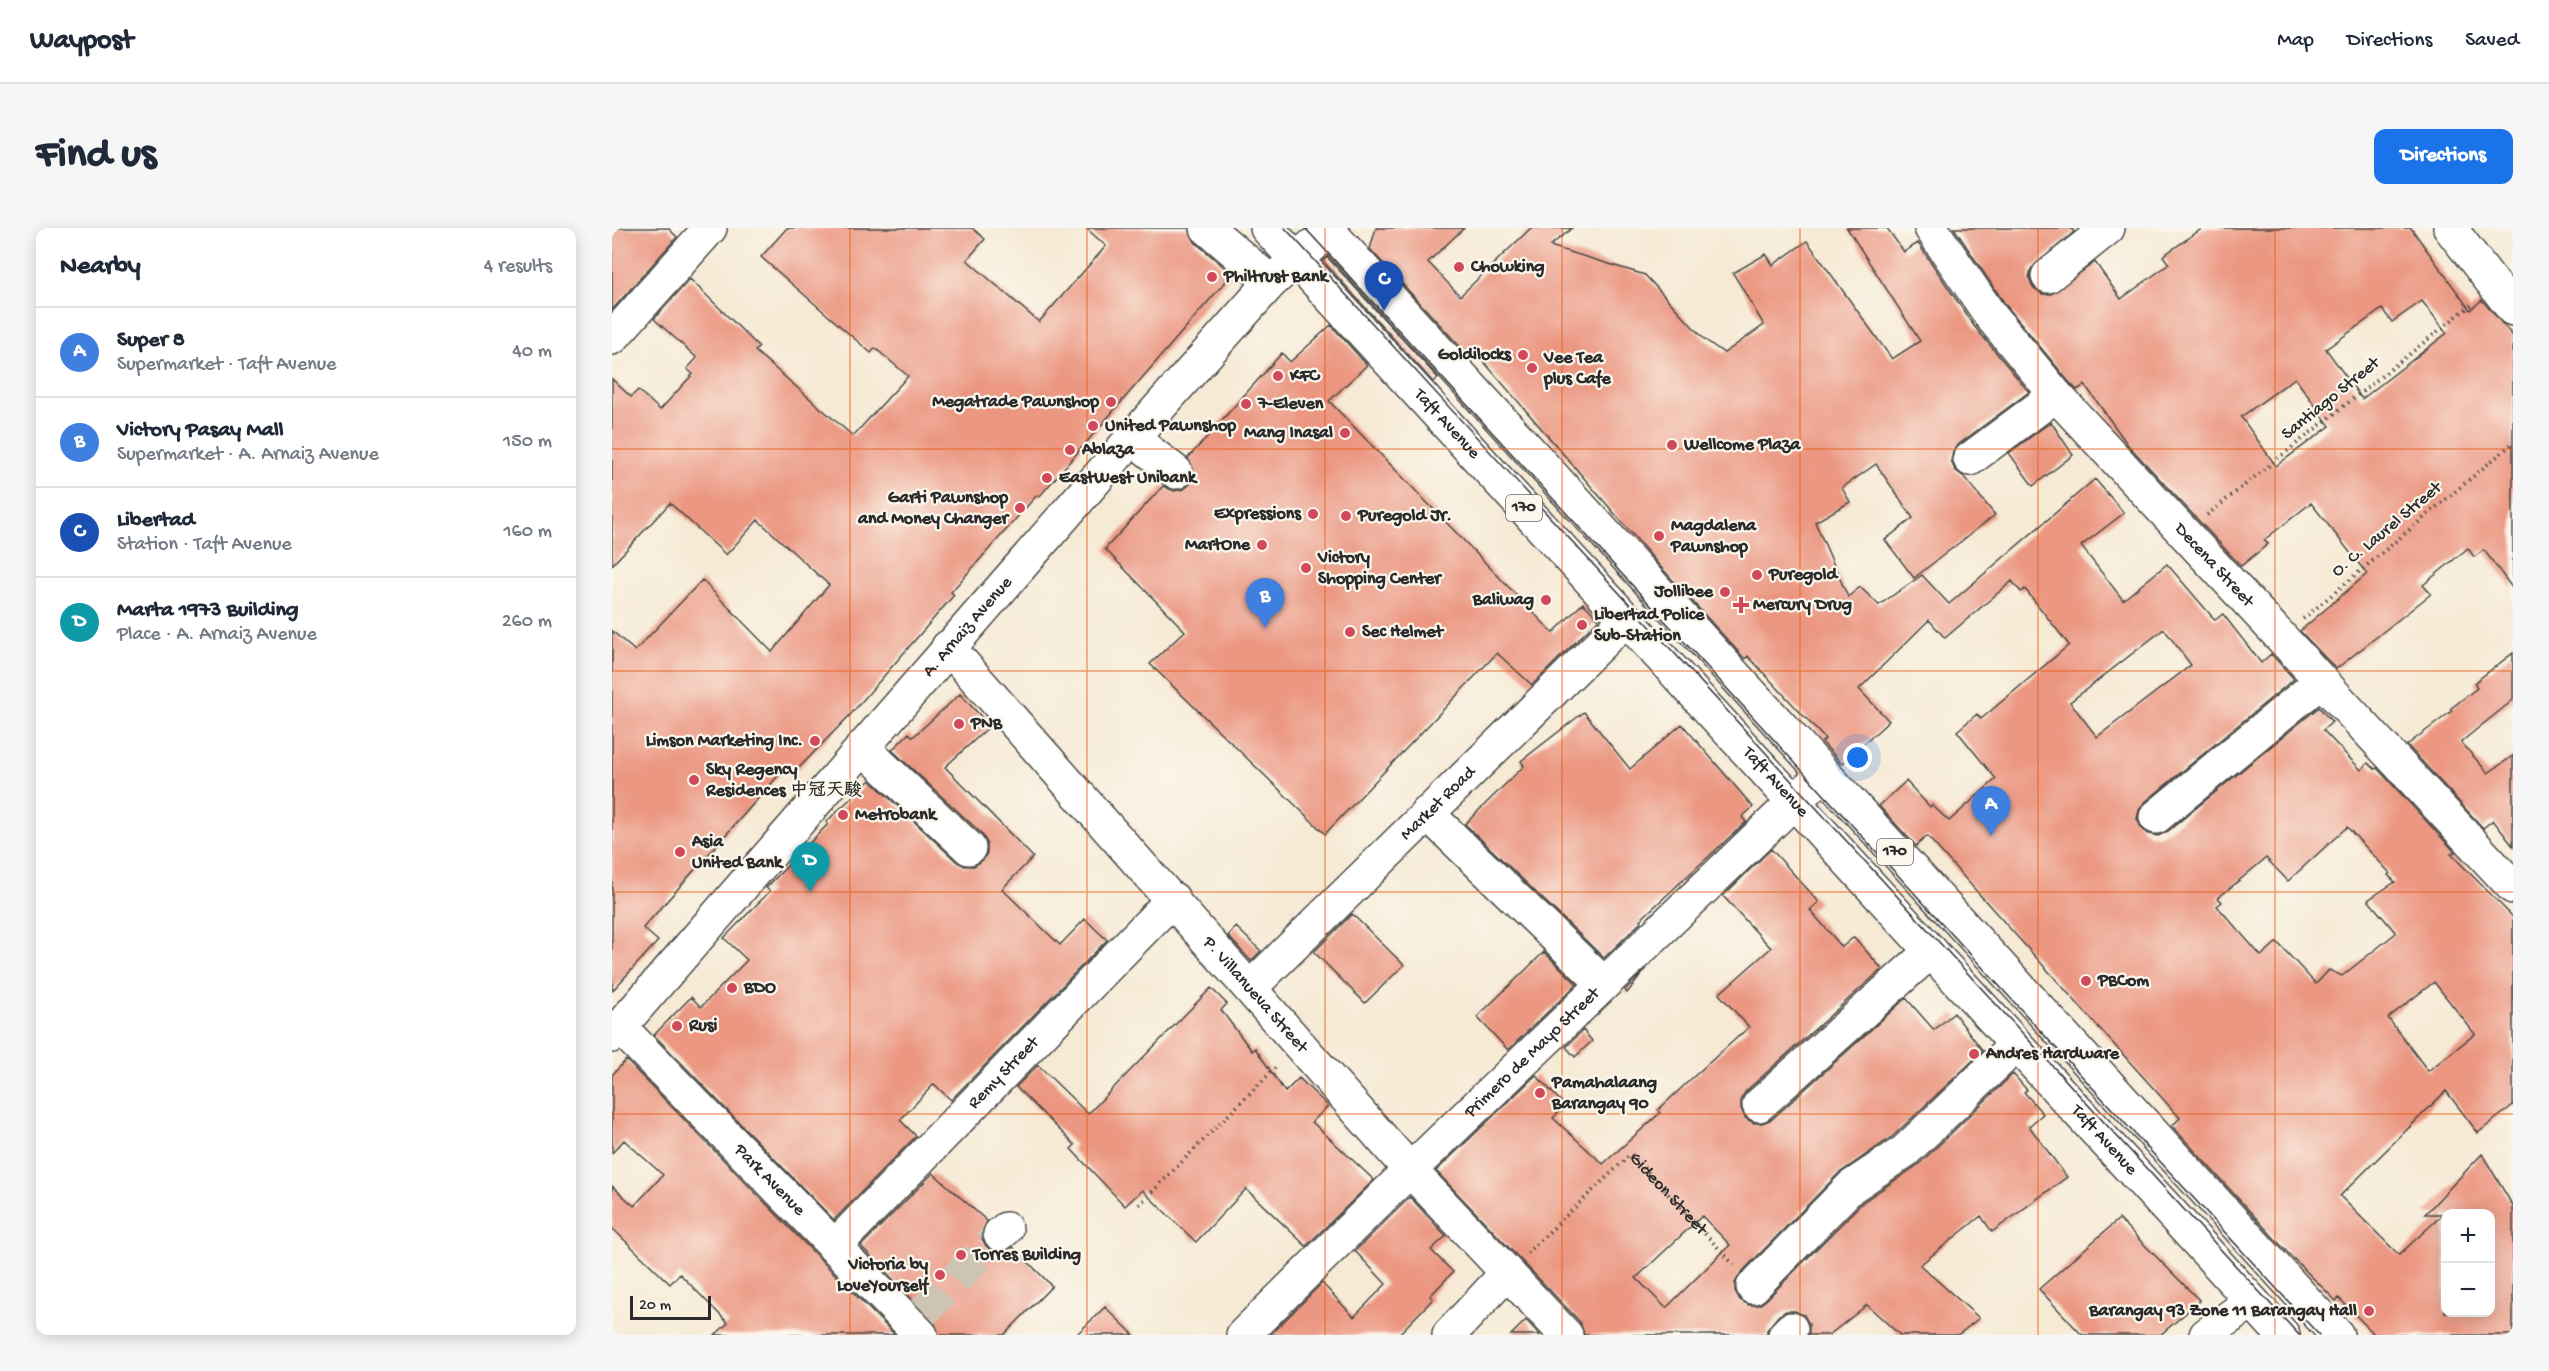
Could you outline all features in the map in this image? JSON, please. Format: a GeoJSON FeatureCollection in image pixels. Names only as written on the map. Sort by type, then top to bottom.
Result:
{"type":"FeatureCollection","features":[{"type":"Feature","properties":{"kind":"street"},"geometry":{"type":"LineString","coordinates":[[612,338],[710,228]]}},
{"type":"Feature","properties":{"kind":"street"},"geometry":{"type":"LineString","coordinates":[[1208,228],[1271,282]]}},
{"type":"Feature","properties":{"kind":"street","name":"Taft Avenue"},"geometry":{"type":"LineString","coordinates":[[1267,228],[2283,1335]]}},
{"type":"Feature","properties":{"kind":"street","name":"Decena Street"},"geometry":{"type":"LineString","coordinates":[[1931,228],[1990,315],[2056,395],[2279,638],[2513,887]]}},
{"type":"Feature","properties":{"kind":"street"},"geometry":{"type":"LineString","coordinates":[[2048,276],[2108,228]]}},
{"type":"Feature","properties":{"kind":"street"},"geometry":{"type":"LineString","coordinates":[[2450,228],[2504,297]]}},
{"type":"Feature","properties":{"kind":"street","name":"A. Arnaiz Avenue"},"geometry":{"type":"LineString","coordinates":[[616,1031],[1132,438],[1271,282],[1328,229]]}},
{"type":"Feature","properties":{"kind":"street","name":"170"},"geometry":{"type":"LineString","coordinates":[[1328,229],[2107,1083],[2320,1329]]}},
{"type":"Feature","properties":{"kind":"street"},"geometry":{"type":"LineString","coordinates":[[1970,459],[2056,395]]}},
{"type":"Feature","properties":{"kind":"street"},"geometry":{"type":"LineString","coordinates":[[1132,438],[1176,472]]}},
{"type":"Feature","properties":{"kind":"street","name":"Market Road"},"geometry":{"type":"LineString","coordinates":[[1251,987],[1626,619]]}},
{"type":"Feature","properties":{"kind":"street","name":"P. Villanueva Street"},"geometry":{"type":"LineString","coordinates":[[948,647],[1251,987],[1410,1170],[1566,1335]]}},
{"type":"Feature","properties":{"kind":"street"},"geometry":{"type":"LineString","coordinates":[[2156,817],[2320,682]]}},
{"type":"Feature","properties":{"kind":"street"},"geometry":{"type":"LineString","coordinates":[[862,747],[969,848]]}},
{"type":"Feature","properties":{"kind":"street","name":"Primero de Mayo Street"},"geometry":{"type":"LineString","coordinates":[[1243,1335],[1603,983],[1823,774]]}},
{"type":"Feature","properties":{"kind":"street"},"geometry":{"type":"LineString","coordinates":[[1427,813],[1603,983]]}},
{"type":"Feature","properties":{"kind":"street","name":"Remy Street"},"geometry":{"type":"LineString","coordinates":[[834,1247],[1173,899]]}},
{"type":"Feature","properties":{"kind":"street"},"geometry":{"type":"LineString","coordinates":[[1759,1105],[1930,951]]}},
{"type":"Feature","properties":{"kind":"street","name":"Park Avenue"},"geometry":{"type":"LineString","coordinates":[[616,1031],[918,1329]]}},
{"type":"Feature","properties":{"kind":"street"},"geometry":{"type":"LineString","coordinates":[[1753,1287],[1851,1187],[1905,1151],[2016,1045]]}},
{"type":"Feature","properties":{"kind":"street"},"geometry":{"type":"LineString","coordinates":[[2077,1111],[2107,1083]]}},
{"type":"Feature","properties":{"kind":"street"},"geometry":{"type":"LineString","coordinates":[[1449,1335],[1507,1273]]}},
{"type":"Feature","properties":{"kind":"street"},"geometry":{"type":"LineString","coordinates":[[2206,1335],[2251,1301]]}},
{"type":"Feature","properties":{"kind":"path","name":"Santiago Street"},"geometry":{"type":"LineString","coordinates":[[2184,534],[2504,297]]}},
{"type":"Feature","properties":{"kind":"path","name":"O. C. Laurel Street"},"geometry":{"type":"LineString","coordinates":[[2279,638],[2513,443]]}},
{"type":"Feature","properties":{"kind":"path"},"geometry":{"type":"LineString","coordinates":[[1139,1205],[1299,1043]]}},
{"type":"Feature","properties":{"kind":"path","name":"Gideon Street"},"geometry":{"type":"LineString","coordinates":[[1507,1273],[1631,1154],[1753,1287]]}},
{"type":"Feature","properties":{"kind":"building"},"geometry":{"type":"Polygon","coordinates":[[[612,228],[668,228],[677,237],[612,310],[612,228]]]}},
{"type":"Feature","properties":{"kind":"building"},"geometry":{"type":"Polygon","coordinates":[[[787,228],[972,228],[985,239],[967,260],[1039,322],[1106,246],[1086,228],[1189,228],[1195,242],[1232,274],[1039,497],[1037,495],[951,592],[954,595],[851,714],[794,773],[787,766],[643,928],[658,941],[612,991],[612,631],[635,651],[702,580],[772,652],[829,585],[758,520],[726,555],[670,503],[612,565],[612,379],[631,397],[638,390],[660,410],[693,374],[687,369],[697,358],[654,319],[690,279],[759,347],[755,351],[853,436],[908,376],[875,348],[871,353],[761,257],[787,228]]]}},
{"type":"Feature","properties":{"kind":"building"},"geometry":{"type":"Polygon","coordinates":[[[1376,228],[1464,228],[1428,262],[1460,296],[1531,228],[1572,228],[1550,246],[1645,275],[1704,339],[1724,353],[1764,325],[1733,273],[1766,254],[1773,265],[1807,241],[1892,359],[1920,341],[1847,228],[1887,228],[1904,252],[1918,243],[1974,326],[2029,392],[1959,444],[1953,452],[1951,461],[1955,470],[1964,477],[1995,515],[1914,578],[1885,540],[1913,518],[1876,464],[1842,488],[1850,502],[1815,522],[1848,597],[1860,587],[1879,605],[1922,575],[1949,604],[2095,479],[2124,513],[2081,546],[2123,600],[2167,564],[2215,620],[2223,614],[2261,663],[2271,654],[2294,679],[2144,803],[2137,819],[2142,829],[2158,836],[2168,831],[2319,707],[2332,722],[2323,730],[2361,770],[2368,763],[2375,769],[2377,768],[2455,852],[2451,854],[2513,917],[2513,1105],[2478,1133],[2446,1091],[2340,1196],[2399,1255],[2441,1216],[2441,1317],[2495,1317],[2495,1209],[2441,1209],[2441,1214],[2425,1214],[2482,1154],[2513,1206],[2513,1335],[2375,1335],[2339,1298],[2336,1301],[2287,1252],[2172,1126],[2180,1118],[1927,836],[1916,846],[1879,806],[1906,781],[1930,807],[1932,805],[1949,821],[1996,779],[1957,731],[1977,714],[1981,719],[2069,645],[2025,589],[2021,592],[2012,581],[1945,638],[1929,620],[1859,689],[1889,721],[1842,764],[1822,742],[1825,739],[1748,656],[1745,659],[1658,564],[1472,348],[1466,353],[1370,249],[1376,228]],[[2164,629],[2070,702],[2097,737],[2191,665],[2164,629]],[[2347,827],[2288,881],[2266,858],[2218,898],[2222,902],[2217,906],[2261,956],[2277,942],[2316,984],[2329,970],[2342,976],[2396,933],[2368,900],[2395,882],[2388,875],[2390,873],[2347,827]],[[2434,982],[2388,1018],[2428,1071],[2475,1034],[2434,982]]]}},
{"type":"Feature","properties":{"kind":"building"},"geometry":{"type":"Polygon","coordinates":[[[1954,228],[2071,228],[2074,232],[2031,269],[2029,278],[2033,287],[2042,294],[2051,294],[2095,262],[2121,299],[2169,264],[2163,256],[2203,228],[2411,228],[2470,310],[2482,300],[2513,336],[2513,589],[2484,550],[2474,557],[2468,548],[2423,585],[2431,594],[2336,669],[2300,631],[2367,574],[2311,503],[2264,540],[2268,544],[2241,566],[2128,445],[2085,385],[2077,390],[2070,383],[2005,304],[1954,228]],[[2422,301],[2392,322],[2382,309],[2326,349],[2362,399],[2447,333],[2422,301]],[[2295,378],[2241,417],[2276,466],[2330,426],[2295,378]]]}},
{"type":"Feature","properties":{"kind":"building"},"geometry":{"type":"Polygon","coordinates":[[[1327,257],[1438,378],[1433,382],[1323,261],[1327,257]]]}},
{"type":"Feature","properties":{"kind":"building"},"geometry":{"type":"Polygon","coordinates":[[[1331,325],[1367,365],[1329,401],[1553,633],[1583,603],[1599,619],[1532,685],[1497,653],[1325,834],[1150,664],[1185,631],[1105,549],[1163,486],[1174,491],[1184,489],[1190,484],[1195,474],[1188,458],[1282,353],[1290,362],[1331,325]]]}},
{"type":"Feature","properties":{"kind":"building"},"geometry":{"type":"Polygon","coordinates":[[[2051,422],[2073,455],[2033,486],[2009,453],[2051,422]]]}},
{"type":"Feature","properties":{"kind":"building"},"geometry":{"type":"Polygon","coordinates":[[[2513,653],[2513,700],[2461,742],[2488,773],[2513,756],[2513,846],[2493,820],[2483,828],[2407,745],[2452,711],[2450,709],[2477,688],[2474,683],[2513,653]]]}},
{"type":"Feature","properties":{"kind":"building"},"geometry":{"type":"Polygon","coordinates":[[[960,694],[990,726],[945,767],[1033,857],[1002,889],[1060,945],[1085,919],[1107,940],[951,1100],[934,1084],[900,1120],[916,1136],[834,1220],[654,1035],[691,997],[701,1007],[747,960],[724,938],[770,891],[766,888],[828,824],[826,822],[870,780],[957,862],[965,866],[974,866],[983,860],[987,853],[987,843],[982,834],[892,750],[909,733],[913,737],[960,694]]]}},
{"type":"Feature","properties":{"kind":"building"},"geometry":{"type":"Polygon","coordinates":[[[1584,712],[1630,769],[1682,724],[1753,807],[1742,817],[1746,822],[1640,920],[1641,922],[1604,958],[1465,824],[1524,766],[1521,761],[1584,712]]]}},
{"type":"Feature","properties":{"kind":"building"},"geometry":{"type":"Polygon","coordinates":[[[1771,849],[1819,902],[1810,910],[1842,947],[1854,937],[1882,969],[1746,1091],[1741,1099],[1741,1108],[1745,1118],[1754,1123],[1772,1119],[1906,998],[1934,1030],[1954,1013],[1983,1051],[1893,1136],[1838,1174],[1740,1274],[1735,1283],[1735,1291],[1740,1300],[1749,1305],[1759,1305],[1766,1300],[1863,1202],[1918,1165],[2013,1074],[2027,1090],[2024,1092],[2043,1114],[2029,1126],[2067,1177],[1992,1232],[1981,1216],[1920,1265],[1979,1318],[1958,1335],[1900,1335],[1867,1305],[1829,1335],[1809,1335],[1809,1324],[1804,1315],[1795,1311],[1786,1311],[1778,1316],[1767,1330],[1767,1335],[1584,1335],[1580,1322],[1436,1171],[1536,1075],[1565,1106],[1553,1118],[1603,1164],[1660,1113],[1658,1110],[1749,1027],[1719,994],[1771,948],[1723,896],[1771,849]],[[1702,1216],[1636,1278],[1666,1308],[1730,1245],[1702,1216]]]}},
{"type":"Feature","properties":{"kind":"building"},"geometry":{"type":"Polygon","coordinates":[[[1352,914],[1404,965],[1365,1003],[1314,952],[1352,914]]]}},
{"type":"Feature","properties":{"kind":"building"},"geometry":{"type":"Polygon","coordinates":[[[1236,927],[1261,951],[1251,961],[1228,936],[1236,927]]]}},
{"type":"Feature","properties":{"kind":"building"},"geometry":{"type":"Polygon","coordinates":[[[1544,952],[1577,984],[1508,1050],[1477,1017],[1544,952]]]}},
{"type":"Feature","properties":{"kind":"building"},"geometry":{"type":"Polygon","coordinates":[[[1646,969],[1627,993],[1625,990],[1646,969]]]}},
{"type":"Feature","properties":{"kind":"building"},"geometry":{"type":"Polygon","coordinates":[[[1211,988],[1227,1004],[1221,1010],[1252,1051],[1255,1048],[1285,1092],[1299,1078],[1328,1106],[1312,1122],[1374,1180],[1306,1246],[1246,1189],[1196,1242],[1142,1190],[1125,1206],[1071,1149],[1075,1145],[1016,1087],[1038,1065],[1088,1114],[1211,988]]]}},
{"type":"Feature","properties":{"kind":"building"},"geometry":{"type":"Polygon","coordinates":[[[1583,1030],[1592,1041],[1575,1057],[1566,1047],[1583,1030]]]}},
{"type":"Feature","properties":{"kind":"building"},"geometry":{"type":"Polygon","coordinates":[[[626,1060],[895,1335],[715,1335],[728,1323],[680,1274],[670,1284],[612,1228],[612,1186],[634,1206],[663,1175],[624,1140],[612,1153],[612,1075],[626,1060]]]}},
{"type":"Feature","properties":{"kind":"building","name":"Torres Building"},"geometry":{"type":"Polygon","coordinates":[[[933,1173],[987,1221],[981,1237],[986,1246],[993,1251],[1003,1252],[1013,1247],[1052,1286],[1004,1335],[939,1335],[934,1322],[861,1246],[933,1173]]]}},
{"type":"Feature","properties":{"kind":"building"},"geometry":{"type":"Polygon","coordinates":[[[1410,1197],[1446,1236],[1431,1250],[1453,1272],[1430,1296],[1433,1299],[1398,1335],[1270,1335],[1322,1283],[1354,1317],[1386,1284],[1355,1251],[1410,1197]]]}},
{"type":"Feature","properties":{"kind":"building"},"geometry":{"type":"Polygon","coordinates":[[[2119,1219],[2200,1301],[2160,1335],[2082,1335],[2039,1289],[2119,1219]]]}},
{"type":"Feature","properties":{"kind":"building"},"geometry":{"type":"Polygon","coordinates":[[[1105,1307],[1134,1335],[1076,1335],[1105,1307]]]}},
{"type":"Feature","properties":{"kind":"building"},"geometry":{"type":"Polygon","coordinates":[[[1526,1320],[1540,1335],[1511,1335],[1526,1320]]]}},
{"type":"Feature","properties":{"kind":"tunnel"},"geometry":{"type":"LineString","coordinates":[[920,1315],[1000,1234]]}},
{"type":"Feature","properties":{"kind":"tram line"},"geometry":{"type":"LineString","coordinates":[[1285,228],[2299,1335]]}},
{"type":"Feature","properties":{"kind":"tram line"},"geometry":{"type":"LineString","coordinates":[[1305,228],[2319,1335]]}},
{"type":"Feature","properties":{"kind":"place","name":"Chowking"},"geometry":{"type":"Point","coordinates":[1459,267]}},
{"type":"Feature","properties":{"kind":"place","name":"Philtrust Bank"},"geometry":{"type":"Point","coordinates":[1212,277]}},
{"type":"Feature","properties":{"kind":"place","name":"Libertad"},"geometry":{"type":"Point","coordinates":[1384,311]}},
{"type":"Feature","properties":{"kind":"place","name":"Goldilocks"},"geometry":{"type":"Point","coordinates":[1523,355]}},
{"type":"Feature","properties":{"kind":"place","name":"Vee Tea plus Cafe"},"geometry":{"type":"Point","coordinates":[1532,368]}},
{"type":"Feature","properties":{"kind":"place","name":"KFC"},"geometry":{"type":"Point","coordinates":[1278,376]}},
{"type":"Feature","properties":{"kind":"place","name":"Megatrade Pawnshop"},"geometry":{"type":"Point","coordinates":[1111,402]}},
{"type":"Feature","properties":{"kind":"place","name":"7-Eleven"},"geometry":{"type":"Point","coordinates":[1246,404]}},
{"type":"Feature","properties":{"kind":"place","name":"United Pawnshop"},"geometry":{"type":"Point","coordinates":[1093,426]}},
{"type":"Feature","properties":{"kind":"place","name":"Mang Inasal"},"geometry":{"type":"Point","coordinates":[1345,433]}},
{"type":"Feature","properties":{"kind":"place","name":"Wellcome Plaza"},"geometry":{"type":"Point","coordinates":[1672,445]}},
{"type":"Feature","properties":{"kind":"place","name":"Ablaza"},"geometry":{"type":"Point","coordinates":[1070,450]}},
{"type":"Feature","properties":{"kind":"place","name":"EastWest Unibank"},"geometry":{"type":"Point","coordinates":[1047,478]}},
{"type":"Feature","properties":{"kind":"place","name":"Garti Pawnshop and Money Changer"},"geometry":{"type":"Point","coordinates":[1020,508]}},
{"type":"Feature","properties":{"kind":"place","name":"Expressions"},"geometry":{"type":"Point","coordinates":[1313,514]}},
{"type":"Feature","properties":{"kind":"place","name":"Puregold Jr."},"geometry":{"type":"Point","coordinates":[1346,516]}},
{"type":"Feature","properties":{"kind":"place","name":"Magdalena Pawnshop"},"geometry":{"type":"Point","coordinates":[1659,536]}},
{"type":"Feature","properties":{"kind":"place","name":"MartOne"},"geometry":{"type":"Point","coordinates":[1262,545]}},
{"type":"Feature","properties":{"kind":"place","name":"Victory Shopping Center"},"geometry":{"type":"Point","coordinates":[1306,568]}},
{"type":"Feature","properties":{"kind":"place","name":"Puregold"},"geometry":{"type":"Point","coordinates":[1757,575]}},
{"type":"Feature","properties":{"kind":"place","name":"Jollibee"},"geometry":{"type":"Point","coordinates":[1725,592]}},
{"type":"Feature","properties":{"kind":"place","name":"Baliwag"},"geometry":{"type":"Point","coordinates":[1546,600]}},
{"type":"Feature","properties":{"kind":"place","name":"Mercury Drug"},"geometry":{"type":"Point","coordinates":[1741,605]}},
{"type":"Feature","properties":{"kind":"place","name":"Libertad Police Sub-Station"},"geometry":{"type":"Point","coordinates":[1582,625]}},
{"type":"Feature","properties":{"kind":"place","name":"Victory Pasay Mall"},"geometry":{"type":"Point","coordinates":[1265,628]}},
{"type":"Feature","properties":{"kind":"place","name":"Sec Helmet"},"geometry":{"type":"Point","coordinates":[1350,632]}},
{"type":"Feature","properties":{"kind":"place","name":"PNB"},"geometry":{"type":"Point","coordinates":[959,724]}},
{"type":"Feature","properties":{"kind":"place","name":"Limson Marketing Inc."},"geometry":{"type":"Point","coordinates":[815,741]}},
{"type":"Feature","properties":{"kind":"place","name":"Sky Regency Residences 中冠天駿"},"geometry":{"type":"Point","coordinates":[694,780]}},
{"type":"Feature","properties":{"kind":"place","name":"Metrobank"},"geometry":{"type":"Point","coordinates":[843,815]}},
{"type":"Feature","properties":{"kind":"place","name":"Super 8"},"geometry":{"type":"Point","coordinates":[1991,836]}},
{"type":"Feature","properties":{"kind":"place","name":"Asia United Bank"},"geometry":{"type":"Point","coordinates":[680,852]}},
{"type":"Feature","properties":{"kind":"place","name":"Marta 1973 Building"},"geometry":{"type":"Point","coordinates":[810,892]}},
{"type":"Feature","properties":{"kind":"place","name":"PBCom"},"geometry":{"type":"Point","coordinates":[2086,981]}},
{"type":"Feature","properties":{"kind":"place","name":"BDO"},"geometry":{"type":"Point","coordinates":[732,988]}},
{"type":"Feature","properties":{"kind":"place","name":"Rusi"},"geometry":{"type":"Point","coordinates":[677,1026]}},
{"type":"Feature","properties":{"kind":"place","name":"Andres Hardware"},"geometry":{"type":"Point","coordinates":[1974,1054]}},
{"type":"Feature","properties":{"kind":"place","name":"Pamahalaang Barangay 90"},"geometry":{"type":"Point","coordinates":[1540,1093]}},
{"type":"Feature","properties":{"kind":"place","name":"Torres Building"},"geometry":{"type":"Point","coordinates":[961,1255]}},
{"type":"Feature","properties":{"kind":"place","name":"Victoria by LoveYourself"},"geometry":{"type":"Point","coordinates":[940,1275]}},
{"type":"Feature","properties":{"kind":"place","name":"Barangay 93 Zone 11 Barangay Hall"},"geometry":{"type":"Point","coordinates":[2369,1311]}}]}
